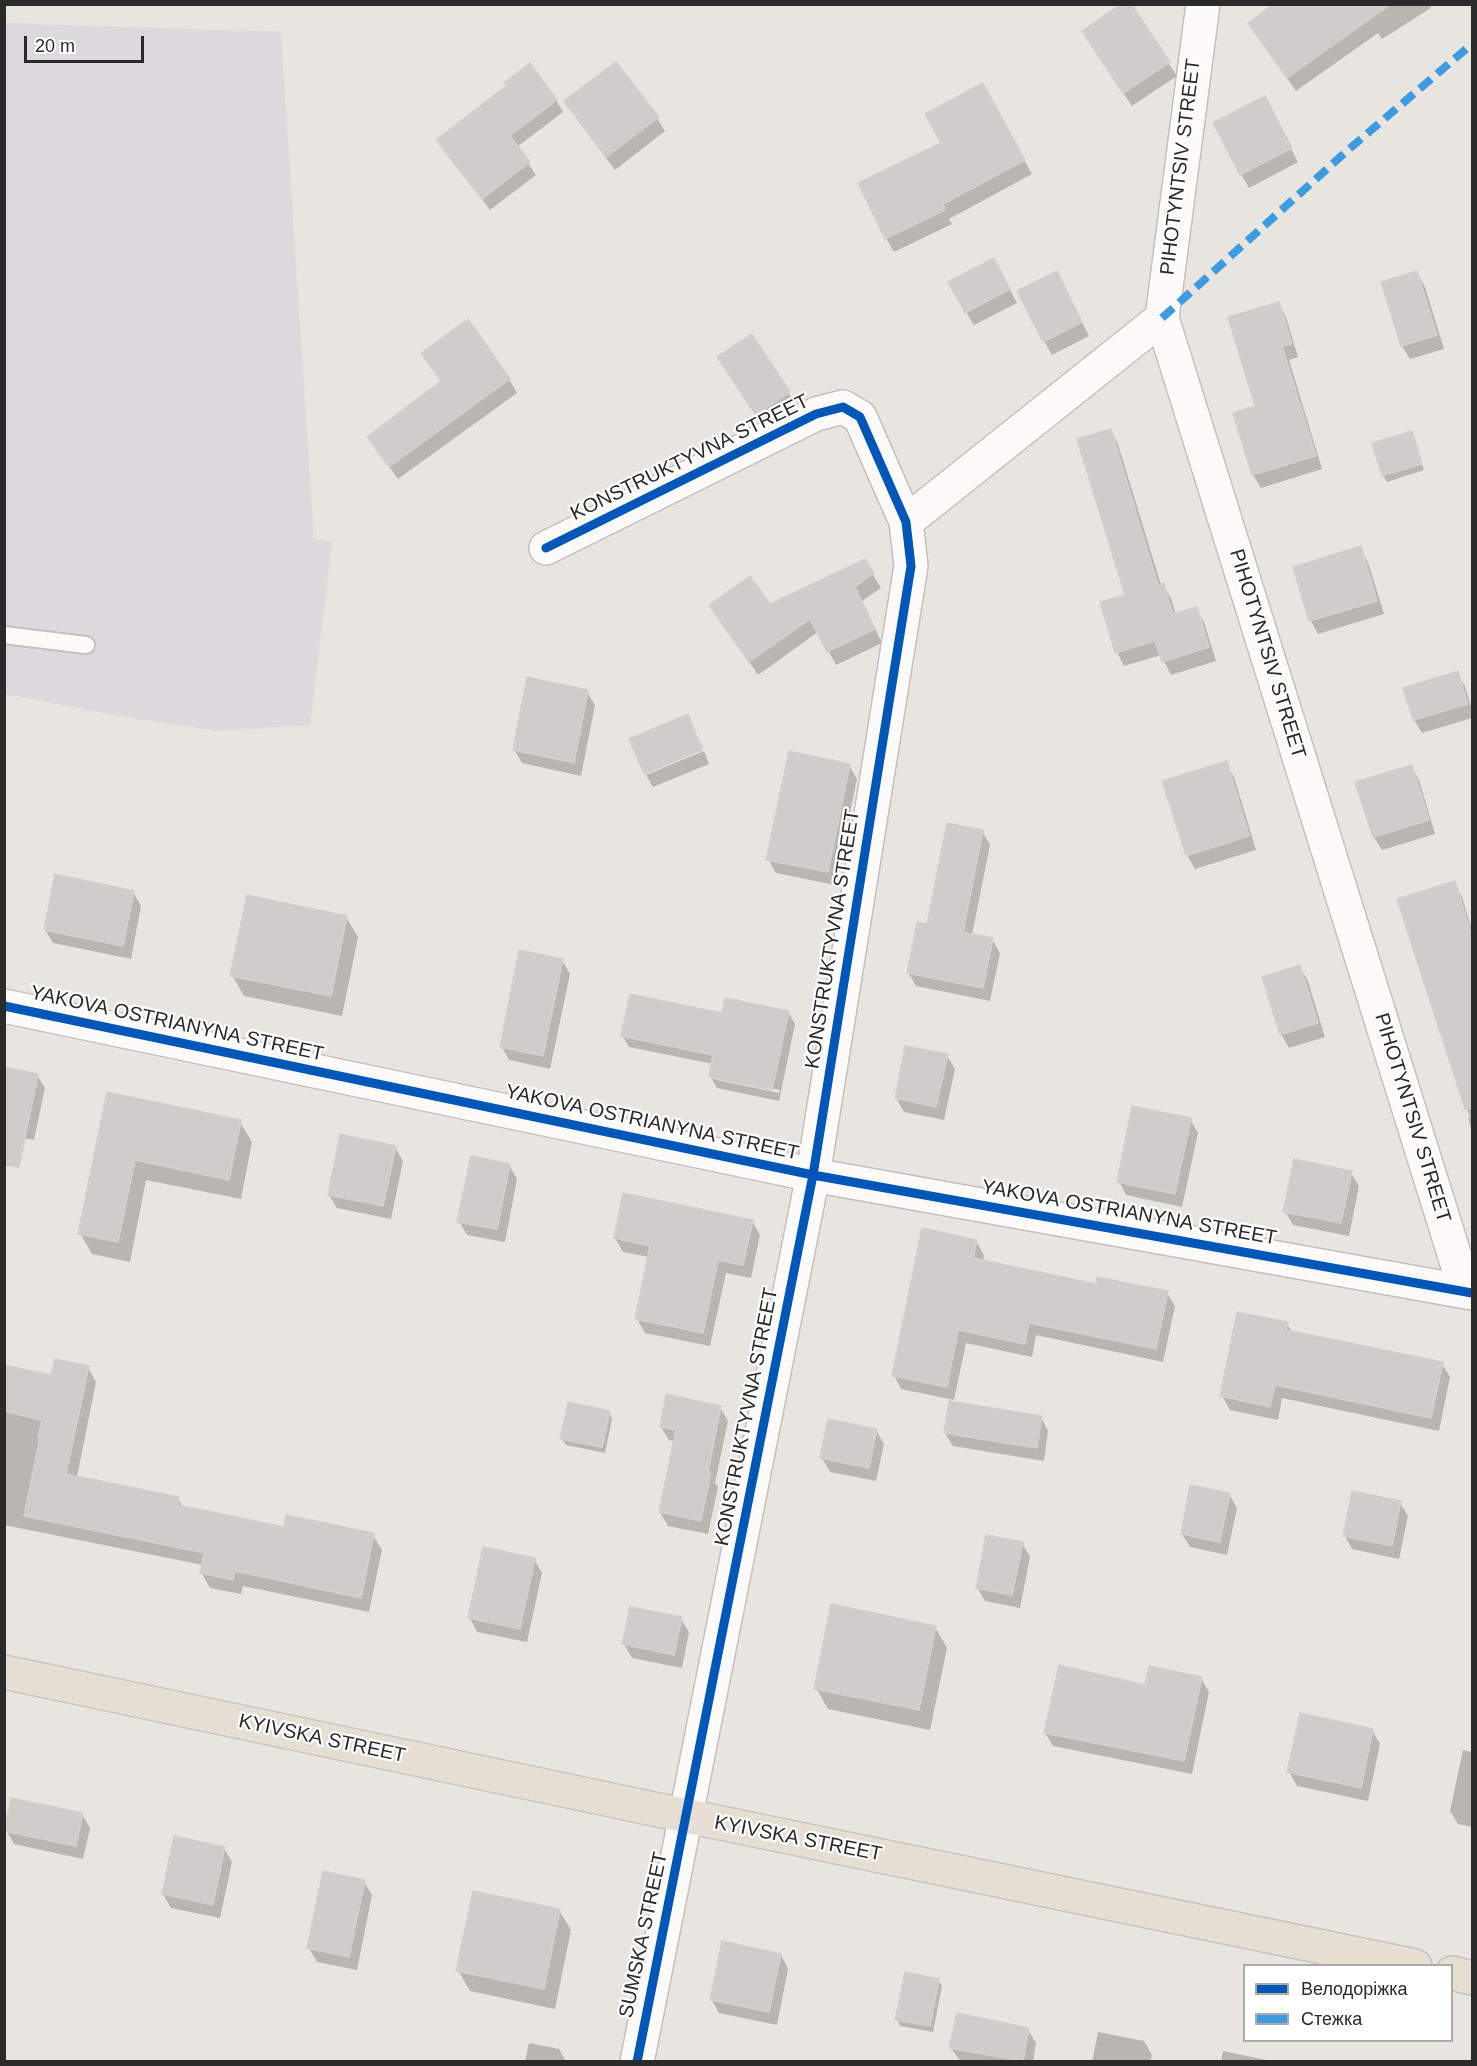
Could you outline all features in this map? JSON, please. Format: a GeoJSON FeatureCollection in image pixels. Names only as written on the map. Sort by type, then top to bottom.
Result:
{"type":"FeatureCollection","features":[{"type":"Feature","properties":{"kind":"highway","name":"KYIVSKA STREET"},"geometry":{"type":"LineString","coordinates":[[4,1672],[687,1816],[1410,1964]]}},
{"type":"Feature","properties":{"kind":"highway"},"geometry":{"type":"LineString","coordinates":[[1453,1973],[1473,1978]]}},
{"type":"Feature","properties":{"kind":"street","name":"PIHOTYNTSIV STREET"},"geometry":{"type":"LineString","coordinates":[[1203,4],[1162,318],[1469,1293]]}},
{"type":"Feature","properties":{"kind":"street"},"geometry":{"type":"LineString","coordinates":[[906,522],[1162,318]]}},
{"type":"Feature","properties":{"kind":"street","name":"KONSTRUKTYVNA STREET"},"geometry":{"type":"LineString","coordinates":[[546,548],[816,414],[843,408],[860,417],[906,522],[911,566],[813,1175],[687,1816]]}},
{"type":"Feature","properties":{"kind":"street","name":"YAKOVA OSTRIANYNA STREET"},"geometry":{"type":"LineString","coordinates":[[4,1006],[813,1175],[1469,1293]]}},
{"type":"Feature","properties":{"kind":"street","name":"SUMSKA STREET"},"geometry":{"type":"LineString","coordinates":[[637,2061],[687,1816]]}},
{"type":"Feature","properties":{"kind":"lane"},"geometry":{"type":"LineString","coordinates":[[4,635],[86,645]]}},
{"type":"Feature","properties":{"kind":"shaded area"},"geometry":{"type":"Polygon","coordinates":[[[5,23],[281,32],[314,539],[332,542],[310,725],[217,731],[126,717],[5,694],[5,23]]]}},
{"type":"Feature","properties":{"kind":"building"},"geometry":{"type":"Polygon","coordinates":[[[1121,4],[1131,4],[1170,62],[1123,93],[1082,31],[1121,4]]]}},
{"type":"Feature","properties":{"kind":"building"},"geometry":{"type":"Polygon","coordinates":[[[1273,4],[1391,4],[1287,78],[1248,23],[1273,4]]]}},
{"type":"Feature","properties":{"kind":"building"},"geometry":{"type":"Polygon","coordinates":[[[616,62],[659,117],[606,157],[564,101],[616,62]]]}},
{"type":"Feature","properties":{"kind":"building"},"geometry":{"type":"Polygon","coordinates":[[[530,63],[557,100],[510,136],[530,162],[482,199],[436,140],[506,86],[504,83],[530,63]]]}},
{"type":"Feature","properties":{"kind":"building"},"geometry":{"type":"Polygon","coordinates":[[[983,83],[1025,160],[943,204],[945,210],[885,239],[858,183],[941,143],[925,114],[983,83]]]}},
{"type":"Feature","properties":{"kind":"building"},"geometry":{"type":"Polygon","coordinates":[[[1265,96],[1292,148],[1240,175],[1213,123],[1265,96]]]}},
{"type":"Feature","properties":{"kind":"building"},"geometry":{"type":"Polygon","coordinates":[[[994,258],[1010,289],[965,313],[948,282],[994,258]]]}},
{"type":"Feature","properties":{"kind":"building"},"geometry":{"type":"Polygon","coordinates":[[[1057,271],[1082,322],[1043,342],[1017,291],[1057,271]]]}},
{"type":"Feature","properties":{"kind":"building"},"geometry":{"type":"Polygon","coordinates":[[[1417,271],[1437,335],[1401,346],[1381,282],[1417,271]]]}},
{"type":"Feature","properties":{"kind":"building"},"geometry":{"type":"Polygon","coordinates":[[[1279,302],[1292,344],[1282,346],[1316,456],[1252,475],[1233,413],[1255,406],[1228,317],[1279,302]]]}},
{"type":"Feature","properties":{"kind":"building"},"geometry":{"type":"Polygon","coordinates":[[[468,319],[510,379],[389,467],[367,437],[441,381],[421,353],[468,319]]]}},
{"type":"Feature","properties":{"kind":"building"},"geometry":{"type":"Polygon","coordinates":[[[752,334],[790,392],[756,415],[717,357],[752,334]]]}},
{"type":"Feature","properties":{"kind":"building"},"geometry":{"type":"Polygon","coordinates":[[[1111,429],[1158,585],[1164,583],[1173,614],[1197,607],[1209,647],[1162,662],[1155,641],[1115,653],[1100,602],[1125,595],[1077,439],[1111,429]]]}},
{"type":"Feature","properties":{"kind":"building"},"geometry":{"type":"Polygon","coordinates":[[[1412,431],[1422,464],[1382,476],[1372,443],[1412,431]]]}},
{"type":"Feature","properties":{"kind":"building"},"geometry":{"type":"Polygon","coordinates":[[[1361,546],[1377,601],[1309,621],[1293,567],[1361,546]]]}},
{"type":"Feature","properties":{"kind":"building"},"geometry":{"type":"Polygon","coordinates":[[[865,559],[874,573],[855,587],[875,629],[827,652],[810,619],[749,662],[709,605],[750,576],[770,604],[865,559]]]}},
{"type":"Feature","properties":{"kind":"building"},"geometry":{"type":"Polygon","coordinates":[[[1458,671],[1468,704],[1413,720],[1403,688],[1458,671]]]}},
{"type":"Feature","properties":{"kind":"building"},"geometry":{"type":"Polygon","coordinates":[[[527,677],[588,690],[574,763],[513,750],[527,677]]]}},
{"type":"Feature","properties":{"kind":"building"},"geometry":{"type":"Polygon","coordinates":[[[688,714],[702,750],[644,774],[629,739],[688,714]]]}},
{"type":"Feature","properties":{"kind":"building"},"geometry":{"type":"Polygon","coordinates":[[[789,751],[850,764],[828,872],[766,860],[789,751]]]}},
{"type":"Feature","properties":{"kind":"building"},"geometry":{"type":"Polygon","coordinates":[[[1227,761],[1249,836],[1186,856],[1162,781],[1227,761]]]}},
{"type":"Feature","properties":{"kind":"building"},"geometry":{"type":"Polygon","coordinates":[[[1412,765],[1429,820],[1373,837],[1355,782],[1412,765]]]}},
{"type":"Feature","properties":{"kind":"building"},"geometry":{"type":"Polygon","coordinates":[[[947,823],[983,830],[963,932],[993,938],[983,988],[907,973],[917,922],[927,924],[947,823]]]}},
{"type":"Feature","properties":{"kind":"building"},"geometry":{"type":"Polygon","coordinates":[[[55,874],[134,891],[123,946],[44,930],[55,874]]]}},
{"type":"Feature","properties":{"kind":"building"},"geometry":{"type":"Polygon","coordinates":[[[1455,881],[1473,940],[1473,1108],[1465,1109],[1397,899],[1455,881]]]}},
{"type":"Feature","properties":{"kind":"building"},"geometry":{"type":"Polygon","coordinates":[[[247,895],[347,916],[331,996],[230,976],[247,895]]]}},
{"type":"Feature","properties":{"kind":"building"},"geometry":{"type":"Polygon","coordinates":[[[519,950],[563,959],[543,1056],[500,1047],[519,950]]]}},
{"type":"Feature","properties":{"kind":"building"},"geometry":{"type":"Polygon","coordinates":[[[1300,965],[1318,1023],[1280,1035],[1262,977],[1300,965]]]}},
{"type":"Feature","properties":{"kind":"building"},"geometry":{"type":"Polygon","coordinates":[[[630,994],[722,1013],[725,998],[789,1011],[772,1090],[709,1077],[713,1055],[621,1036],[630,994]]]}},
{"type":"Feature","properties":{"kind":"building"},"geometry":{"type":"Polygon","coordinates":[[[905,1046],[948,1054],[936,1107],[895,1098],[905,1046]]]}},
{"type":"Feature","properties":{"kind":"building"},"geometry":{"type":"Polygon","coordinates":[[[4,1067],[38,1074],[19,1167],[4,1165],[4,1067]]]}},
{"type":"Feature","properties":{"kind":"building"},"geometry":{"type":"Polygon","coordinates":[[[107,1092],[241,1120],[229,1180],[135,1160],[118,1242],[78,1234],[107,1092]]]}},
{"type":"Feature","properties":{"kind":"building"},"geometry":{"type":"Polygon","coordinates":[[[1132,1106],[1191,1118],[1175,1194],[1117,1182],[1132,1106]]]}},
{"type":"Feature","properties":{"kind":"building"},"geometry":{"type":"Polygon","coordinates":[[[340,1134],[396,1146],[383,1206],[328,1195],[340,1134]]]}},
{"type":"Feature","properties":{"kind":"building"},"geometry":{"type":"Polygon","coordinates":[[[471,1156],[510,1164],[497,1229],[457,1222],[471,1156]]]}},
{"type":"Feature","properties":{"kind":"building"},"geometry":{"type":"Polygon","coordinates":[[[1294,1159],[1352,1171],[1341,1223],[1283,1212],[1294,1159]]]}},
{"type":"Feature","properties":{"kind":"building"},"geometry":{"type":"Polygon","coordinates":[[[623,1193],[753,1220],[743,1265],[718,1260],[703,1333],[635,1319],[650,1246],[614,1238],[623,1193]]]}},
{"type":"Feature","properties":{"kind":"building"},"geometry":{"type":"Polygon","coordinates":[[[922,1228],[977,1240],[973,1258],[1096,1284],[1097,1277],[1168,1291],[1156,1349],[1029,1323],[1025,1344],[958,1330],[947,1387],[892,1376],[922,1228]]]}},
{"type":"Feature","properties":{"kind":"building"},"geometry":{"type":"Polygon","coordinates":[[[1237,1312],[1288,1322],[1286,1330],[1443,1362],[1431,1418],[1275,1385],[1270,1407],[1220,1396],[1237,1312]]]}},
{"type":"Feature","properties":{"kind":"building"},"geometry":{"type":"Polygon","coordinates":[[[55,1359],[89,1366],[66,1474],[179,1497],[178,1505],[284,1527],[286,1515],[374,1533],[361,1598],[235,1571],[233,1580],[200,1573],[204,1553],[24,1516],[42,1420],[4,1411],[4,1365],[51,1375],[55,1359]]]}},
{"type":"Feature","properties":{"kind":"building"},"geometry":{"type":"Polygon","coordinates":[[[666,1394],[721,1406],[701,1521],[659,1512],[676,1430],[660,1427],[666,1394]]]}},
{"type":"Feature","properties":{"kind":"building"},"geometry":{"type":"Polygon","coordinates":[[[949,1401],[1042,1416],[1037,1448],[944,1433],[949,1401]]]}},
{"type":"Feature","properties":{"kind":"building"},"geometry":{"type":"Polygon","coordinates":[[[568,1402],[610,1411],[602,1447],[560,1439],[568,1402]]]}},
{"type":"Feature","properties":{"kind":"building"},"geometry":{"type":"Polygon","coordinates":[[[828,1419],[877,1429],[869,1468],[820,1458],[828,1419]]]}},
{"type":"Feature","properties":{"kind":"building"},"geometry":{"type":"Polygon","coordinates":[[[1190,1485],[1230,1493],[1220,1542],[1181,1534],[1190,1485]]]}},
{"type":"Feature","properties":{"kind":"building"},"geometry":{"type":"Polygon","coordinates":[[[1352,1491],[1401,1501],[1392,1546],[1343,1536],[1352,1491]]]}},
{"type":"Feature","properties":{"kind":"building"},"geometry":{"type":"Polygon","coordinates":[[[986,1535],[1023,1542],[1012,1595],[976,1588],[986,1535]]]}},
{"type":"Feature","properties":{"kind":"building"},"geometry":{"type":"Polygon","coordinates":[[[483,1547],[535,1558],[520,1629],[468,1618],[483,1547]]]}},
{"type":"Feature","properties":{"kind":"building"},"geometry":{"type":"Polygon","coordinates":[[[831,1604],[936,1626],[919,1710],[814,1689],[831,1604]]]}},
{"type":"Feature","properties":{"kind":"building"},"geometry":{"type":"Polygon","coordinates":[[[630,1607],[682,1617],[674,1655],[622,1644],[630,1607]]]}},
{"type":"Feature","properties":{"kind":"building"},"geometry":{"type":"Polygon","coordinates":[[[1059,1665],[1145,1685],[1149,1666],[1202,1677],[1184,1761],[1044,1733],[1059,1665]]]}},
{"type":"Feature","properties":{"kind":"building"},"geometry":{"type":"Polygon","coordinates":[[[1300,1713],[1373,1729],[1361,1788],[1287,1772],[1300,1713]]]}},
{"type":"Feature","properties":{"kind":"building"},"geometry":{"type":"Polygon","coordinates":[[[11,1798],[83,1813],[76,1846],[4,1831],[11,1798]]]}},
{"type":"Feature","properties":{"kind":"building"},"geometry":{"type":"Polygon","coordinates":[[[174,1836],[225,1847],[213,1905],[162,1894],[174,1836]]]}},
{"type":"Feature","properties":{"kind":"building"},"geometry":{"type":"Polygon","coordinates":[[[323,1871],[365,1880],[349,1957],[307,1948],[323,1871]]]}},
{"type":"Feature","properties":{"kind":"building"},"geometry":{"type":"Polygon","coordinates":[[[473,1891],[560,1909],[544,1989],[456,1971],[473,1891]]]}},
{"type":"Feature","properties":{"kind":"building"},"geometry":{"type":"Polygon","coordinates":[[[722,1941],[781,1954],[769,2012],[710,2000],[722,1941]]]}},
{"type":"Feature","properties":{"kind":"building"},"geometry":{"type":"Polygon","coordinates":[[[905,1972],[939,1979],[930,2026],[895,2020],[905,1972]]]}},
{"type":"Feature","properties":{"kind":"building"},"geometry":{"type":"Polygon","coordinates":[[[957,2013],[1029,2028],[1023,2061],[949,2048],[957,2013]]]}},
{"type":"Feature","properties":{"kind":"marked path"},"geometry":{"type":"LineString","coordinates":[[1162,318],[1348,150],[1472,44]]}},
{"type":"Feature","properties":{"kind":"cycle path"},"geometry":{"type":"LineString","coordinates":[[546,548],[816,414],[843,407],[860,417],[906,522],[911,566],[813,1175],[637,2062]]}},
{"type":"Feature","properties":{"kind":"cycle path"},"geometry":{"type":"LineString","coordinates":[[4,1006],[813,1175],[1472,1293]]}}]}
